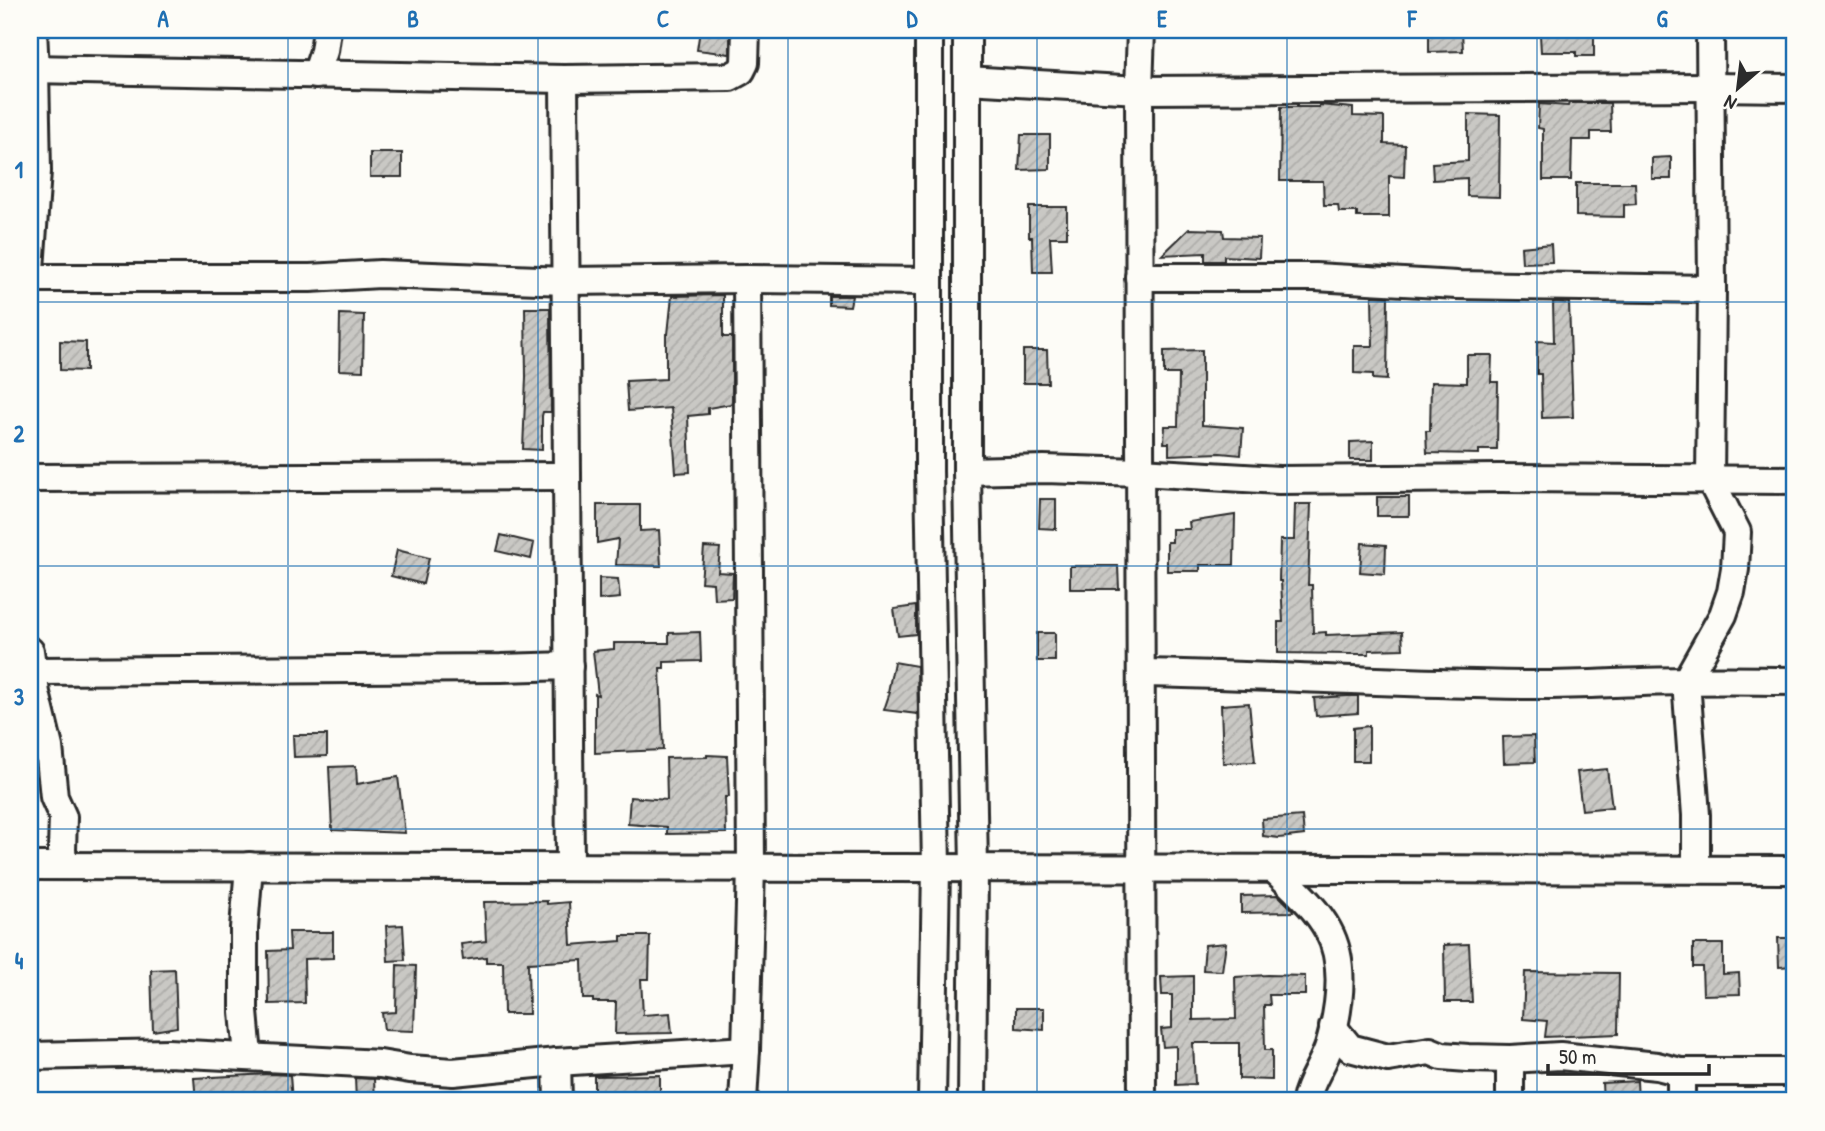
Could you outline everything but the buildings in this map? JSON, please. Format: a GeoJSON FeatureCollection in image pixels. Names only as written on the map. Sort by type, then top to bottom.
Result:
{"type":"FeatureCollection","features":[{"type":"Feature","properties":{"kind":"street"},"geometry":{"type":"LineString","coordinates":[[30,269],[37,171],[33,30]]}},
{"type":"Feature","properties":{"kind":"street"},"geometry":{"type":"LineString","coordinates":[[316,75],[327,30]]}},
{"type":"Feature","properties":{"kind":"street"},"geometry":{"type":"LineString","coordinates":[[33,69],[564,79],[730,78],[741,71],[746,63],[746,30]]}},
{"type":"Feature","properties":{"kind":"street"},"geometry":{"type":"LineString","coordinates":[[929,30],[929,471],[936,868],[932,1101]]}},
{"type":"Feature","properties":{"kind":"street"},"geometry":{"type":"LineString","coordinates":[[967,30],[967,471],[974,868],[972,1101]]}},
{"type":"Feature","properties":{"kind":"street"},"geometry":{"type":"LineString","coordinates":[[1141,30],[1139,277],[1142,1101]]}},
{"type":"Feature","properties":{"kind":"street"},"geometry":{"type":"LineString","coordinates":[[1696,869],[1696,815],[1686,681],[1723,615],[1731,592],[1737,532],[1710,479],[1710,30]]}},
{"type":"Feature","properties":{"kind":"street"},"geometry":{"type":"LineString","coordinates":[[564,79],[570,867]]}},
{"type":"Feature","properties":{"kind":"street"},"geometry":{"type":"LineString","coordinates":[[967,80],[1139,90],[1795,88]]}},
{"type":"Feature","properties":{"kind":"street"},"geometry":{"type":"LineString","coordinates":[[30,278],[310,278],[380,274],[565,281],[929,281]]}},
{"type":"Feature","properties":{"kind":"street"},"geometry":{"type":"LineString","coordinates":[[1139,277],[1315,277],[1457,285],[1712,289]]}},
{"type":"Feature","properties":{"kind":"street"},"geometry":{"type":"LineString","coordinates":[[743,1101],[751,867],[747,279]]}},
{"type":"Feature","properties":{"kind":"street"},"geometry":{"type":"LineString","coordinates":[[967,471],[1044,469],[1279,480],[1795,480]]}},
{"type":"Feature","properties":{"kind":"street"},"geometry":{"type":"LineString","coordinates":[[30,478],[567,475]]}},
{"type":"Feature","properties":{"kind":"street"},"geometry":{"type":"LineString","coordinates":[[64,866],[63,817],[54,797],[49,747],[36,693],[32,661],[501,668],[569,666]]}},
{"type":"Feature","properties":{"kind":"street"},"geometry":{"type":"LineString","coordinates":[[1141,673],[1528,685],[1795,681]]}},
{"type":"Feature","properties":{"kind":"street"},"geometry":{"type":"LineString","coordinates":[[30,866],[1795,870]]}},
{"type":"Feature","properties":{"kind":"street"},"geometry":{"type":"LineString","coordinates":[[248,1056],[244,1012],[244,928],[249,866]]}},
{"type":"Feature","properties":{"kind":"street"},"geometry":{"type":"LineString","coordinates":[[1274,869],[1309,904],[1329,931],[1340,977],[1338,1002],[1328,1048],[1306,1101]]}},
{"type":"Feature","properties":{"kind":"street"},"geometry":{"type":"LineString","coordinates":[[1333,1027],[1350,1048],[1388,1058],[1430,1051],[1442,1056],[1510,1059],[1560,1056],[1637,1063],[1681,1072],[1795,1072]]}},
{"type":"Feature","properties":{"kind":"street"},"geometry":{"type":"LineString","coordinates":[[30,1056],[167,1053],[248,1056],[380,1064],[453,1072],[557,1062],[746,1050]]}},
{"type":"Feature","properties":{"kind":"street"},"geometry":{"type":"LineString","coordinates":[[1510,1059],[1510,1101]]}},
{"type":"Feature","properties":{"kind":"street"},"geometry":{"type":"LineString","coordinates":[[557,1062],[558,1101]]}},
{"type":"Feature","properties":{"kind":"street"},"geometry":{"type":"LineString","coordinates":[[1681,1072],[1681,1101]]}}]}
